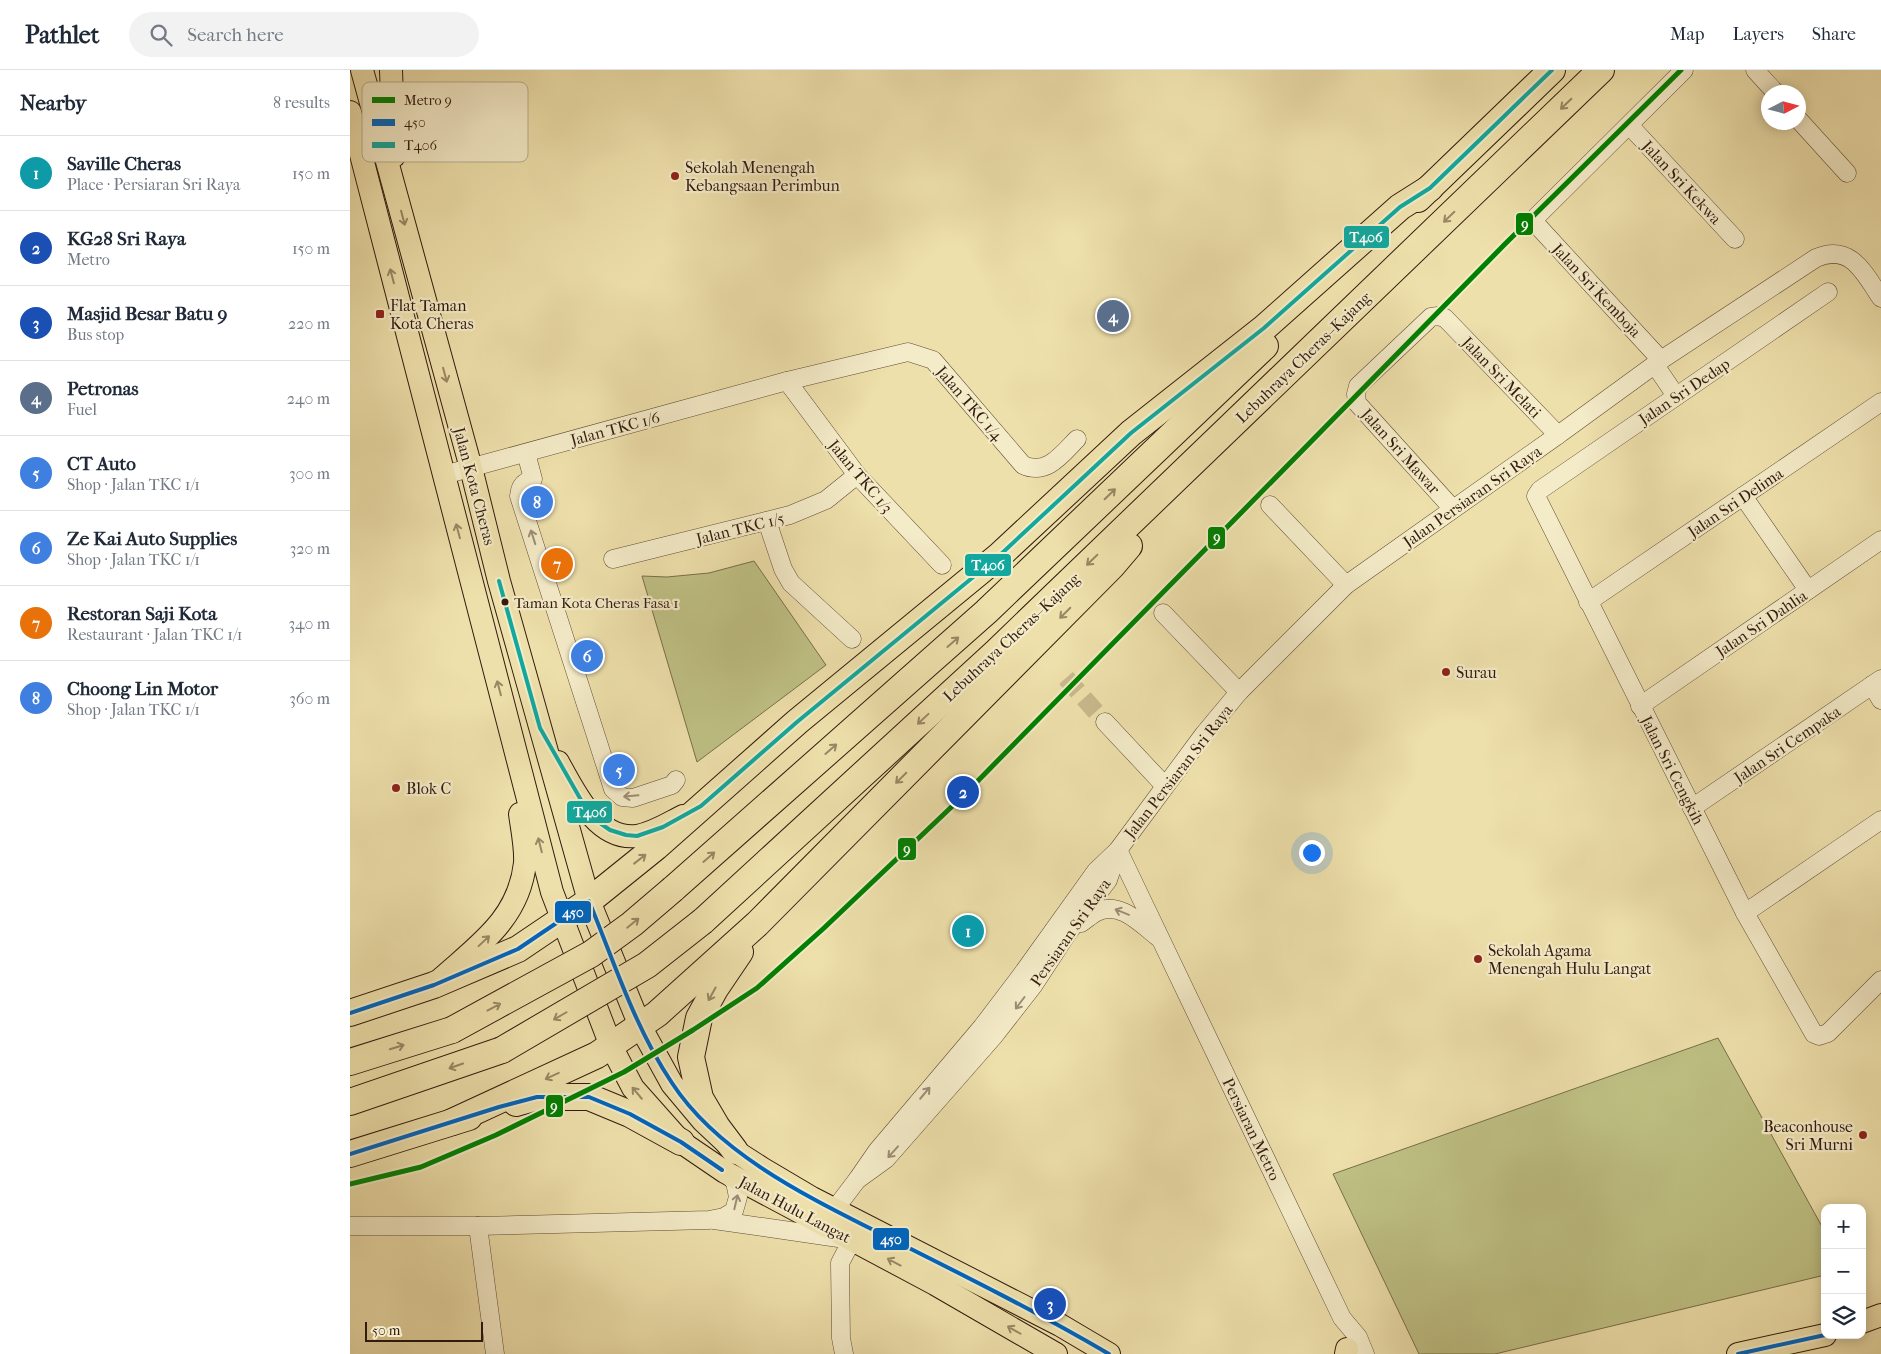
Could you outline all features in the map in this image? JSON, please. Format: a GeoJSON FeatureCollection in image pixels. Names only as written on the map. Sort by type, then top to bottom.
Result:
{"type":"FeatureCollection","features":[{"type":"Feature","properties":{"kind":"highway","name":"Lebuhraya Cheras–Kajang"},"geometry":{"type":"LineString","coordinates":[[350,1062],[452,1030],[591,954],[632,924],[986,612],[1552,70]]}},
{"type":"Feature","properties":{"kind":"highway","name":"Lebuhraya Cheras–Kajang"},"geometry":{"type":"LineString","coordinates":[[350,1102],[502,1050],[647,965],[703,921],[995,654],[1601,70]]}},
{"type":"Feature","properties":{"kind":"highway"},"geometry":{"type":"LineString","coordinates":[[350,1013],[434,985],[518,949],[589,901],[656,847],[796,722],[1000,556],[1131,433],[1264,328],[1400,207],[1430,188]]}},
{"type":"Feature","properties":{"kind":"highway"},"geometry":{"type":"LineString","coordinates":[[452,1122],[597,1055],[657,1014],[757,924],[1112,566],[1216,441]]}},
{"type":"Feature","properties":{"kind":"highway"},"geometry":{"type":"LineString","coordinates":[[730,1161],[717,1127],[700,1098],[691,1057],[699,1018],[715,989],[757,924]]}},
{"type":"Feature","properties":{"kind":"highway"},"geometry":{"type":"LineString","coordinates":[[350,1154],[537,1098],[589,1096],[630,1114],[681,1142]]}},
{"type":"Feature","properties":{"kind":"main road","name":"Jalan Kota Cheras"},"geometry":{"type":"LineString","coordinates":[[351,119],[362,161]]}},
{"type":"Feature","properties":{"kind":"main road","name":"Jalan Kota Cheras"},"geometry":{"type":"LineString","coordinates":[[362,162],[552,892],[562,919]]}},
{"type":"Feature","properties":{"kind":"main road","name":"Jalan Kota Cheras"},"geometry":{"type":"LineString","coordinates":[[387,162],[540,728],[589,901]]}},
{"type":"Feature","properties":{"kind":"main road"},"geometry":{"type":"LineString","coordinates":[[393,162],[394,188]]}},
{"type":"Feature","properties":{"kind":"main road"},"geometry":{"type":"LineString","coordinates":[[540,728],[585,806],[597,821],[610,830],[637,836],[662,827],[701,806]]}},
{"type":"Feature","properties":{"kind":"main road"},"geometry":{"type":"LineString","coordinates":[[434,985],[499,926],[510,910],[520,887],[525,862],[512,738]]}},
{"type":"Feature","properties":{"kind":"main road","name":"Jalan Hulu Langat"},"geometry":{"type":"LineString","coordinates":[[589,901],[640,1026],[672,1084],[703,1121],[730,1161],[852,1240],[935,1284],[1056,1354]]}},
{"type":"Feature","properties":{"kind":"main road","name":"Jalan Hulu Langat"},"geometry":{"type":"LineString","coordinates":[[562,919],[611,1046],[633,1088],[681,1142],[730,1161],[835,1209],[937,1264],[1060,1325],[1109,1354]]}},
{"type":"Feature","properties":{"kind":"main road"},"geometry":{"type":"LineString","coordinates":[[1866,1321],[1881,1315]]}},
{"type":"Feature","properties":{"kind":"main road"},"geometry":{"type":"LineString","coordinates":[[1738,1354],[1821,1336]]}},
{"type":"Feature","properties":{"kind":"street"},"geometry":{"type":"LineString","coordinates":[[1629,125],[1684,70]]}},
{"type":"Feature","properties":{"kind":"street"},"geometry":{"type":"LineString","coordinates":[[1755,70],[1769,85]]}},
{"type":"Feature","properties":{"kind":"street","name":"Jalan Sri Kemboja"},"geometry":{"type":"LineString","coordinates":[[1629,125],[1537,216],[1536,224],[1658,362],[1676,396]]}},
{"type":"Feature","properties":{"kind":"street","name":"Jalan Sri Kekwa"},"geometry":{"type":"LineString","coordinates":[[1629,125],[1735,239]]}},
{"type":"Feature","properties":{"kind":"street"},"geometry":{"type":"LineString","coordinates":[[1806,128],[1847,173]]}},
{"type":"Feature","properties":{"kind":"street","name":"Jalan Persiaran Sri Raya"},"geometry":{"type":"LineString","coordinates":[[1118,850],[1204,734],[1239,692],[1346,585],[1658,362],[1816,258],[1826,253],[1842,254],[1859,266],[1881,298]]}},
{"type":"Feature","properties":{"kind":"street","name":"Jalan Sri Dedap"},"geometry":{"type":"LineString","coordinates":[[1540,490],[1828,292]]}},
{"type":"Feature","properties":{"kind":"street","name":"Jalan Sri Mawar"},"geometry":{"type":"LineString","coordinates":[[1445,318],[1431,317],[1358,386],[1356,394],[1357,403],[1453,510]]}},
{"type":"Feature","properties":{"kind":"street","name":"Jalan Sri Melati"},"geometry":{"type":"LineString","coordinates":[[1445,318],[1558,435]]}},
{"type":"Feature","properties":{"kind":"street","name":"Jalan TKC 1/4"},"geometry":{"type":"LineString","coordinates":[[787,382],[908,352],[933,360],[1023,465],[1032,469],[1041,469],[1051,464],[1077,439]]}},
{"type":"Feature","properties":{"kind":"street","name":"Jalan TKC 1/6"},"geometry":{"type":"LineString","coordinates":[[444,475],[787,382]]}},
{"type":"Feature","properties":{"kind":"street","name":"Jalan TKC 1/3"},"geometry":{"type":"LineString","coordinates":[[787,382],[857,475],[942,565]]}},
{"type":"Feature","properties":{"kind":"street","name":"Jalan Sri Delima"},"geometry":{"type":"LineString","coordinates":[[1588,602],[1881,402]]}},
{"type":"Feature","properties":{"kind":"street"},"geometry":{"type":"LineString","coordinates":[[526,453],[534,479],[523,484],[519,496],[613,789],[622,797],[633,798],[672,784],[676,780]]}},
{"type":"Feature","properties":{"kind":"street","name":"Jalan TKC 1/5"},"geometry":{"type":"LineString","coordinates":[[613,559],[790,516],[826,500],[857,475]]}},
{"type":"Feature","properties":{"kind":"street","name":"Jalan Sri Cengkih"},"geometry":{"type":"LineString","coordinates":[[1540,490],[1536,498],[1640,706],[1745,914],[1814,1034],[1820,1036],[1828,1033],[1881,980]]}},
{"type":"Feature","properties":{"kind":"street"},"geometry":{"type":"LineString","coordinates":[[1744,496],[1808,590]]}},
{"type":"Feature","properties":{"kind":"street"},"geometry":{"type":"LineString","coordinates":[[1270,505],[1346,585]]}},
{"type":"Feature","properties":{"kind":"street"},"geometry":{"type":"LineString","coordinates":[[767,521],[783,569],[791,583],[852,639]]}},
{"type":"Feature","properties":{"kind":"street","name":"Jalan Sri Dahlia"},"geometry":{"type":"LineString","coordinates":[[1640,706],[1881,540]]}},
{"type":"Feature","properties":{"kind":"street"},"geometry":{"type":"LineString","coordinates":[[1163,613],[1239,692]]}},
{"type":"Feature","properties":{"kind":"street","name":"Jalan Sri Cempaka"},"geometry":{"type":"LineString","coordinates":[[1692,808],[1878,688]]}},
{"type":"Feature","properties":{"kind":"street"},"geometry":{"type":"LineString","coordinates":[[1105,722],[1165,786]]}},
{"type":"Feature","properties":{"kind":"street"},"geometry":{"type":"LineString","coordinates":[[1745,914],[1881,820]]}},
{"type":"Feature","properties":{"kind":"street","name":"Persiaran Sri Raya"},"geometry":{"type":"LineString","coordinates":[[857,1180],[886,1159],[994,1036],[1108,880],[1118,850]]}},
{"type":"Feature","properties":{"kind":"street","name":"Persiaran Sri Raya"},"geometry":{"type":"LineString","coordinates":[[835,1209],[876,1151],[982,1028],[1096,872],[1118,850]]}},
{"type":"Feature","properties":{"kind":"street","name":"Persiaran Metro"},"geometry":{"type":"LineString","coordinates":[[1118,850],[1342,1318],[1351,1353]]}},
{"type":"Feature","properties":{"kind":"street","name":"Persiaran Metro"},"geometry":{"type":"LineString","coordinates":[[1067,934],[1097,912],[1110,908],[1122,910],[1161,940]]}},
{"type":"Feature","properties":{"kind":"street"},"geometry":{"type":"LineString","coordinates":[[709,1220],[724,1217],[734,1211],[738,1197],[730,1161]]}},
{"type":"Feature","properties":{"kind":"street"},"geometry":{"type":"LineString","coordinates":[[350,1226],[478,1226],[709,1220],[852,1240],[840,1263],[841,1338],[844,1354]]}},
{"type":"Feature","properties":{"kind":"street"},"geometry":{"type":"LineString","coordinates":[[478,1226],[495,1354]]}},
{"type":"Feature","properties":{"kind":"green space"},"geometry":{"type":"Polygon","coordinates":[[[754,561],[826,665],[697,762],[642,576],[667,577],[709,573],[754,561]]]}},
{"type":"Feature","properties":{"kind":"green space"},"geometry":{"type":"Polygon","coordinates":[[[1718,1038],[1821,1225],[1821,1276],[1495,1354],[1419,1354],[1333,1174],[1718,1038]]]}},
{"type":"Feature","properties":{"kind":"tunnel"},"geometry":{"type":"LineString","coordinates":[[1066,678],[1105,722]]}},
{"type":"Feature","properties":{"kind":"metro line","name":"9"},"geometry":{"type":"LineString","coordinates":[[350,1184],[421,1167],[496,1135],[624,1072],[757,988],[824,928],[963,796],[1505,244],[1681,70]]}},
{"type":"Feature","properties":{"kind":"transit line","name":"T406"},"geometry":{"type":"LineString","coordinates":[[499,581],[540,728],[585,807],[597,821],[610,830],[626,835],[637,836],[663,827],[701,806],[797,722],[1000,555],[1131,433],[1264,328],[1400,207],[1430,188],[1552,70]]}},
{"type":"Feature","properties":{"kind":"transit line","name":"450"},"geometry":{"type":"LineString","coordinates":[[350,1013],[434,985],[518,949],[589,901],[626,994],[659,1062],[692,1110],[717,1134],[773,1175],[803,1193],[1003,1296],[1109,1354]]}},
{"type":"Feature","properties":{"kind":"transit line","name":"450"},"geometry":{"type":"LineString","coordinates":[[350,1154],[499,1107],[537,1097],[589,1097],[630,1114],[681,1142],[722,1170]]}},
{"type":"Feature","properties":{"kind":"transit line","name":"450"},"geometry":{"type":"LineString","coordinates":[[1738,1354],[1821,1336]]}},
{"type":"Feature","properties":{"kind":"place","name":"Sekolah Menengah Kebangsaan Perimbun"},"geometry":{"type":"Point","coordinates":[675,176]}},
{"type":"Feature","properties":{"kind":"place","name":"Flat Taman Kota Cheras"},"geometry":{"type":"Point","coordinates":[380,314]}},
{"type":"Feature","properties":{"kind":"place","name":"Petronas"},"geometry":{"type":"Point","coordinates":[1113,316]}},
{"type":"Feature","properties":{"kind":"place","name":"Choong Lin Motor"},"geometry":{"type":"Point","coordinates":[537,502]}},
{"type":"Feature","properties":{"kind":"place","name":"Restoran Saji Kota"},"geometry":{"type":"Point","coordinates":[557,564]}},
{"type":"Feature","properties":{"kind":"place","name":"Taman Kota Cheras Fasa 1"},"geometry":{"type":"Point","coordinates":[505,602]}},
{"type":"Feature","properties":{"kind":"place","name":"Ze Kai Auto Supplies"},"geometry":{"type":"Point","coordinates":[587,656]}},
{"type":"Feature","properties":{"kind":"place","name":"Surau"},"geometry":{"type":"Point","coordinates":[1446,672]}},
{"type":"Feature","properties":{"kind":"place","name":"CT Auto"},"geometry":{"type":"Point","coordinates":[619,770]}},
{"type":"Feature","properties":{"kind":"place","name":"Blok C"},"geometry":{"type":"Point","coordinates":[396,788]}},
{"type":"Feature","properties":{"kind":"place","name":"KG28 Sri Raya"},"geometry":{"type":"Point","coordinates":[963,792]}},
{"type":"Feature","properties":{"kind":"place","name":"Saville Cheras"},"geometry":{"type":"Point","coordinates":[968,931]}},
{"type":"Feature","properties":{"kind":"place","name":"Sekolah Agama Menengah Hulu Langat"},"geometry":{"type":"Point","coordinates":[1478,959]}},
{"type":"Feature","properties":{"kind":"place","name":"Beaconhouse Sri Murni"},"geometry":{"type":"Point","coordinates":[1863,1135]}},
{"type":"Feature","properties":{"kind":"place","name":"Masjid Besar Batu 9"},"geometry":{"type":"Point","coordinates":[1050,1304]}}]}
